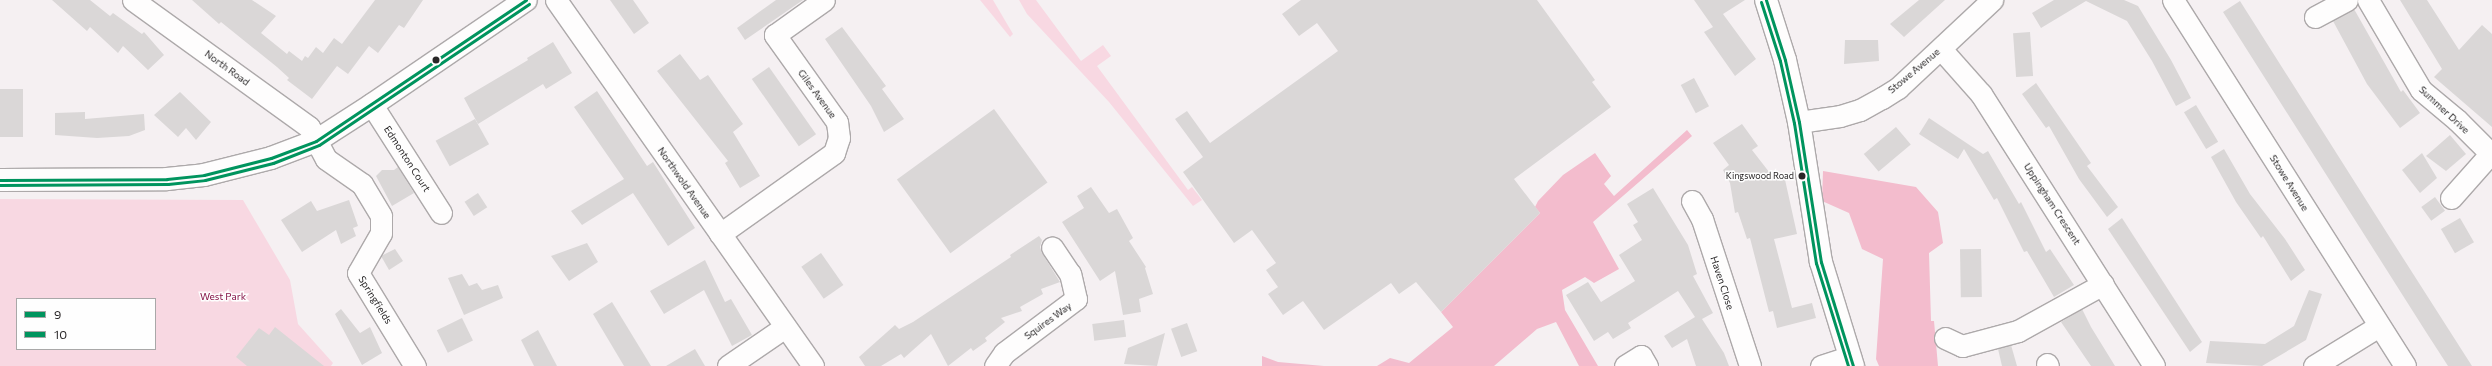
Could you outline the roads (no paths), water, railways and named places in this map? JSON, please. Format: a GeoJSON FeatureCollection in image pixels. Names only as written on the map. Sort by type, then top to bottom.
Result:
{"type":"FeatureCollection","features":[{"type":"Feature","properties":{"kind":"main road"},"geometry":{"type":"LineString","coordinates":[[0,180],[167,179],[204,175],[271,158],[316,141],[372,105],[526,0]]}},
{"type":"Feature","properties":{"kind":"main road"},"geometry":{"type":"LineString","coordinates":[[1766,0],[1785,60],[1799,122],[1821,262],[1851,361]]}},
{"type":"Feature","properties":{"kind":"street","name":"North Road"},"geometry":{"type":"LineString","coordinates":[[133,0],[309,127],[316,141]]}},
{"type":"Feature","properties":{"kind":"street","name":"Northwold Avenue"},"geometry":{"type":"LineString","coordinates":[[556,0],[813,366]]}},
{"type":"Feature","properties":{"kind":"street","name":"Giles Avenue"},"geometry":{"type":"LineString","coordinates":[[720,234],[834,153],[839,138],[837,122],[775,35],[824,0]]}},
{"type":"Feature","properties":{"kind":"street","name":"Stowe Avenue"},"geometry":{"type":"LineString","coordinates":[[1799,122],[1840,116],[1860,110],[1898,88],[1992,0]]}},
{"type":"Feature","properties":{"kind":"street","name":"Stowe Avenue"},"geometry":{"type":"LineString","coordinates":[[2173,0],[2405,366]]}},
{"type":"Feature","properties":{"kind":"street"},"geometry":{"type":"LineString","coordinates":[[2315,17],[2347,0]]}},
{"type":"Feature","properties":{"kind":"street","name":"Summer Drive"},"geometry":{"type":"LineString","coordinates":[[2368,0],[2420,90],[2457,120],[2491,155],[2451,198]]}},
{"type":"Feature","properties":{"kind":"street","name":"Uppingham Crescent"},"geometry":{"type":"LineString","coordinates":[[1941,49],[1981,94],[2154,366]]}},
{"type":"Feature","properties":{"kind":"street","name":"Edmonton Court"},"geometry":{"type":"LineString","coordinates":[[372,105],[441,213]]}},
{"type":"Feature","properties":{"kind":"street","name":"Springfields"},"geometry":{"type":"LineString","coordinates":[[316,141],[326,159],[362,184],[381,216],[381,233],[358,273],[415,366]]}},
{"type":"Feature","properties":{"kind":"street","name":"Haven Close"},"geometry":{"type":"LineString","coordinates":[[1692,200],[1702,219],[1750,366]]}},
{"type":"Feature","properties":{"kind":"street","name":"Squires Way"},"geometry":{"type":"LineString","coordinates":[[995,366],[1004,353],[1076,299],[1070,274],[1052,247]]}},
{"type":"Feature","properties":{"kind":"street"},"geometry":{"type":"LineString","coordinates":[[1945,338],[1962,346],[2018,331],[2103,284]]}},
{"type":"Feature","properties":{"kind":"street"},"geometry":{"type":"LineString","coordinates":[[2314,366],[2379,326]]}},
{"type":"Feature","properties":{"kind":"street"},"geometry":{"type":"LineString","coordinates":[[728,366],[785,327]]}},
{"type":"Feature","properties":{"kind":"street"},"geometry":{"type":"LineString","coordinates":[[1625,366],[1641,356],[1647,366]]}},
{"type":"Feature","properties":{"kind":"street"},"geometry":{"type":"LineString","coordinates":[[1822,366],[1851,361]]}},
{"type":"Feature","properties":{"kind":"place","name":"Kingswood Road"},"geometry":{"type":"Point","coordinates":[1802,176]}},
{"type":"Feature","properties":{"kind":"park label","name":"West Park"},"geometry":{"type":"Point","coordinates":[223,297]}}]}
